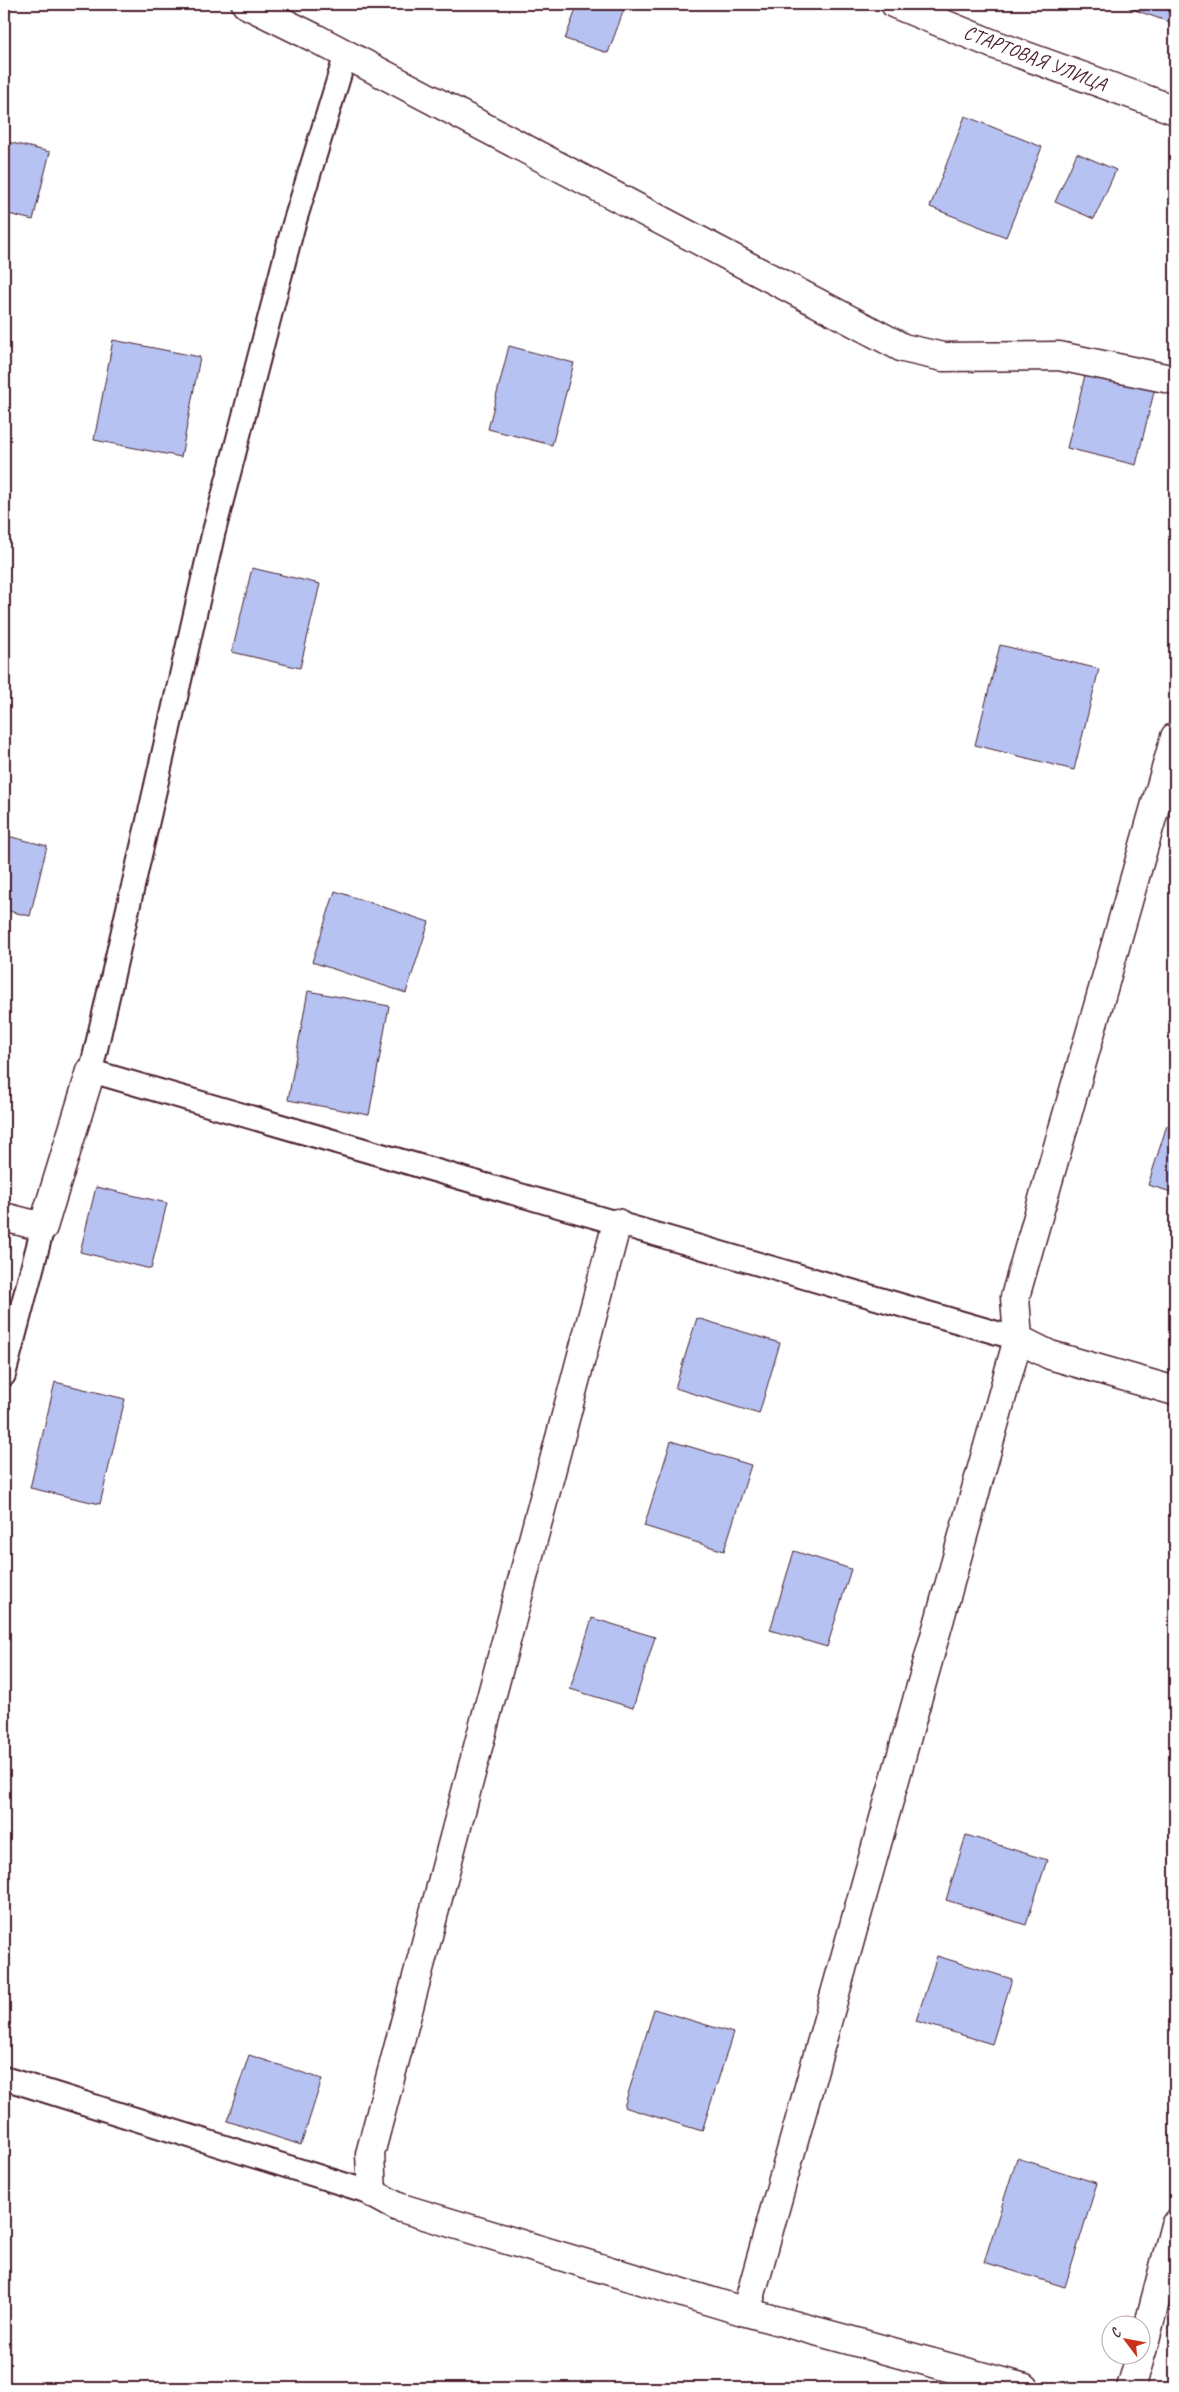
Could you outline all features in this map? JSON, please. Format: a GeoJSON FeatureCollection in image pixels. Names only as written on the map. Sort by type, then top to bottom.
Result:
{"type":"FeatureCollection","features":[{"type":"Feature","properties":{"kind":"street"},"geometry":{"type":"LineString","coordinates":[[246,4],[346,54],[903,348],[944,357],[1059,356],[1175,380]]}},
{"type":"Feature","properties":{"kind":"street","name":"СТАРТОВАЯ УЛИЦА"},"geometry":{"type":"LineString","coordinates":[[896,4],[993,44],[1175,110]]}},
{"type":"Feature","properties":{"kind":"street"},"geometry":{"type":"LineString","coordinates":[[746,2312],[1018,1339],[1015,1297],[1175,737]]}},
{"type":"Feature","properties":{"kind":"street"},"geometry":{"type":"LineString","coordinates":[[4,1217],[42,1227],[91,1071]]}},
{"type":"Feature","properties":{"kind":"street"},"geometry":{"type":"LineString","coordinates":[[617,1223],[370,2154],[372,2193],[398,2207],[746,2312],[1025,2388]]}},
{"type":"Feature","properties":{"kind":"street"},"geometry":{"type":"LineString","coordinates":[[1018,1339],[1050,1355],[1175,1391]]}},
{"type":"Feature","properties":{"kind":"street"},"geometry":{"type":"LineString","coordinates":[[1152,2314],[1175,2225]]}},
{"type":"Feature","properties":{"kind":"street"},"geometry":{"type":"LineString","coordinates":[[1132,2388],[1138,2364]]}},
{"type":"Feature","properties":{"kind":"lane"},"geometry":{"type":"LineString","coordinates":[[346,54],[293,227],[213,535],[91,1071],[1018,1339]]}},
{"type":"Feature","properties":{"kind":"lane"},"geometry":{"type":"LineString","coordinates":[[4,1375],[42,1227]]}},
{"type":"Feature","properties":{"kind":"lane"},"geometry":{"type":"LineString","coordinates":[[4,2078],[372,2193]]}},
{"type":"Feature","properties":{"kind":"building"},"geometry":{"type":"Polygon","coordinates":[[[578,4],[626,4],[608,53],[565,39],[578,4]]]}},
{"type":"Feature","properties":{"kind":"building"},"geometry":{"type":"Polygon","coordinates":[[[1130,4],[1175,4],[1175,24],[1129,8],[1130,4]]]}},
{"type":"Feature","properties":{"kind":"building"},"geometry":{"type":"Polygon","coordinates":[[[965,116],[1042,147],[1006,237],[930,207],[965,116]]]}},
{"type":"Feature","properties":{"kind":"building"},"geometry":{"type":"Polygon","coordinates":[[[4,141],[50,152],[33,220],[4,213],[4,141]]]}},
{"type":"Feature","properties":{"kind":"building"},"geometry":{"type":"Polygon","coordinates":[[[1077,153],[1116,170],[1094,219],[1055,202],[1077,153]]]}},
{"type":"Feature","properties":{"kind":"building"},"geometry":{"type":"Polygon","coordinates":[[[113,340],[200,357],[181,457],[94,440],[113,340]]]}},
{"type":"Feature","properties":{"kind":"building"},"geometry":{"type":"Polygon","coordinates":[[[509,346],[574,363],[552,445],[488,429],[509,346]]]}},
{"type":"Feature","properties":{"kind":"building"},"geometry":{"type":"Polygon","coordinates":[[[1086,371],[1155,388],[1136,465],[1067,448],[1086,371]]]}},
{"type":"Feature","properties":{"kind":"building"},"geometry":{"type":"Polygon","coordinates":[[[252,568],[320,584],[300,668],[232,652],[252,568]]]}},
{"type":"Feature","properties":{"kind":"building"},"geometry":{"type":"Polygon","coordinates":[[[1000,645],[1099,669],[1074,770],[975,745],[1000,645]]]}},
{"type":"Feature","properties":{"kind":"building"},"geometry":{"type":"Polygon","coordinates":[[[4,835],[47,846],[30,916],[4,910],[4,835]]]}},
{"type":"Feature","properties":{"kind":"building"},"geometry":{"type":"Polygon","coordinates":[[[335,891],[429,922],[406,993],[312,962],[335,891]]]}},
{"type":"Feature","properties":{"kind":"building"},"geometry":{"type":"Polygon","coordinates":[[[308,991],[389,1006],[369,1115],[288,1100],[308,991]]]}},
{"type":"Feature","properties":{"kind":"building"},"geometry":{"type":"Polygon","coordinates":[[[1167,1125],[1175,1128],[1175,1193],[1148,1185],[1167,1125]]]}},
{"type":"Feature","properties":{"kind":"building"},"geometry":{"type":"Polygon","coordinates":[[[96,1187],[167,1203],[151,1269],[80,1252],[96,1187]]]}},
{"type":"Feature","properties":{"kind":"building"},"geometry":{"type":"Polygon","coordinates":[[[697,1318],[780,1343],[759,1414],[675,1388],[697,1318]]]}},
{"type":"Feature","properties":{"kind":"building"},"geometry":{"type":"Polygon","coordinates":[[[55,1382],[125,1399],[100,1504],[30,1488],[55,1382]]]}},
{"type":"Feature","properties":{"kind":"building"},"geometry":{"type":"Polygon","coordinates":[[[671,1441],[751,1465],[724,1551],[644,1526],[671,1441]]]}},
{"type":"Feature","properties":{"kind":"building"},"geometry":{"type":"Polygon","coordinates":[[[794,1551],[851,1569],[827,1647],[770,1630],[794,1551]]]}},
{"type":"Feature","properties":{"kind":"building"},"geometry":{"type":"Polygon","coordinates":[[[592,1618],[655,1637],[633,1708],[570,1689],[592,1618]]]}},
{"type":"Feature","properties":{"kind":"building"},"geometry":{"type":"Polygon","coordinates":[[[966,1835],[1047,1860],[1026,1925],[946,1900],[966,1835]]]}},
{"type":"Feature","properties":{"kind":"building"},"geometry":{"type":"Polygon","coordinates":[[[937,1956],[1012,1979],[992,2044],[916,2021],[937,1956]]]}},
{"type":"Feature","properties":{"kind":"building"},"geometry":{"type":"Polygon","coordinates":[[[654,2009],[733,2033],[702,2131],[624,2107],[654,2009]]]}},
{"type":"Feature","properties":{"kind":"building"},"geometry":{"type":"Polygon","coordinates":[[[249,2055],[322,2079],[301,2145],[227,2121],[249,2055]]]}},
{"type":"Feature","properties":{"kind":"building"},"geometry":{"type":"Polygon","coordinates":[[[1017,2158],[1097,2183],[1065,2287],[984,2262],[1017,2158]]]}}]}
